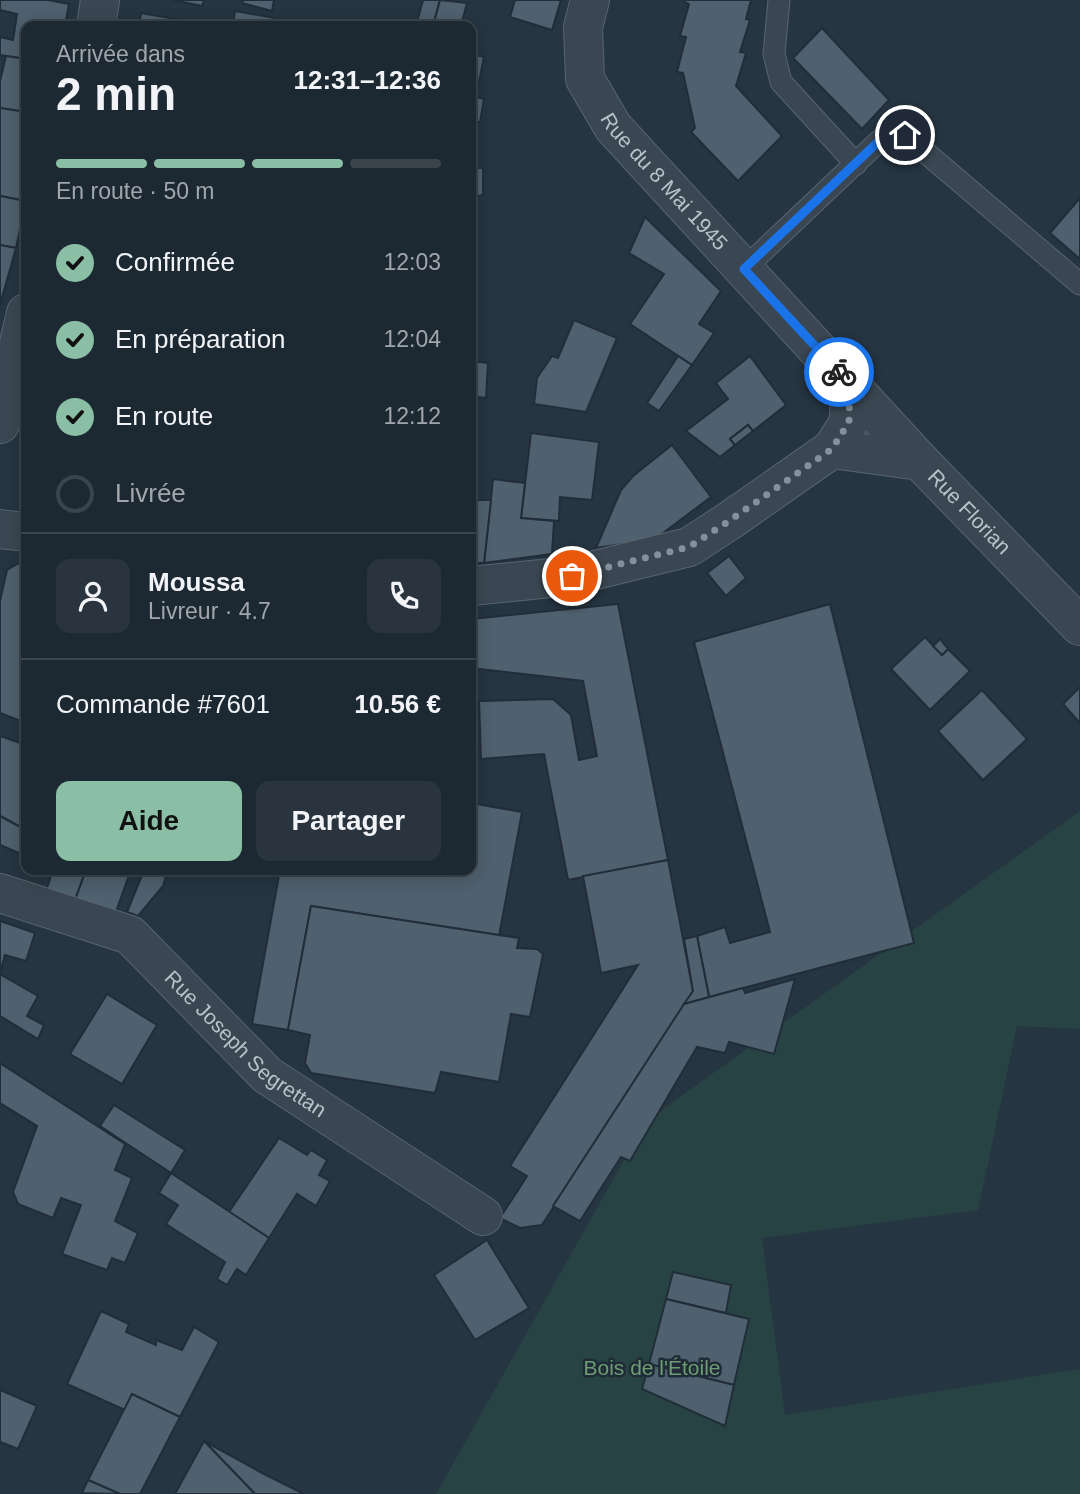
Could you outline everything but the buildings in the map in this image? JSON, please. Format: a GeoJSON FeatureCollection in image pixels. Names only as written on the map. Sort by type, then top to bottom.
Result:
{"type":"FeatureCollection","features":[{"type":"Feature","properties":{"kind":"street"},"geometry":{"type":"LineString","coordinates":[[97,21],[100,0]]}},
{"type":"Feature","properties":{"kind":"street","name":"Rue du 8 Mai 1945"},"geometry":{"type":"LineString","coordinates":[[590,0],[583,27],[585,79],[613,127],[920,461]]}},
{"type":"Feature","properties":{"kind":"street"},"geometry":{"type":"LineString","coordinates":[[0,424],[21,334]]}},
{"type":"Feature","properties":{"kind":"street"},"geometry":{"type":"LineString","coordinates":[[476,586],[572,576],[689,547],[832,449],[849,422],[850,383]]}},
{"type":"Feature","properties":{"kind":"street","name":"Rue Florian"},"geometry":{"type":"LineString","coordinates":[[832,449],[920,461],[1080,626]]}},
{"type":"Feature","properties":{"kind":"street"},"geometry":{"type":"LineString","coordinates":[[0,528],[21,531]]}},
{"type":"Feature","properties":{"kind":"street","name":"Rue Joseph Segrettan"},"geometry":{"type":"LineString","coordinates":[[0,892],[130,935],[267,1075],[483,1216]]}},
{"type":"Feature","properties":{"kind":"lane"},"geometry":{"type":"LineString","coordinates":[[779,0],[774,54],[781,82],[856,164]]}},
{"type":"Feature","properties":{"kind":"lane"},"geometry":{"type":"LineString","coordinates":[[744,269],[879,141],[905,135],[1080,284]]}},
{"type":"Feature","properties":{"kind":"green space","name":"Bois de l'Étoile"},"geometry":{"type":"Polygon","coordinates":[[[1080,811],[1080,1029],[1017,1026],[978,1210],[762,1238],[785,1415],[1080,1369],[1080,1494],[436,1494],[646,1121],[1080,811]]]}},
{"type":"Feature","properties":{"kind":"way so far"},"geometry":{"type":"LineString","coordinates":[[572,576],[689,547],[832,449],[849,422],[850,383],[839,372]]}},
{"type":"Feature","properties":{"kind":"route"},"geometry":{"type":"LineString","coordinates":[[839,372],[744,269],[879,141],[905,135]]}}]}
